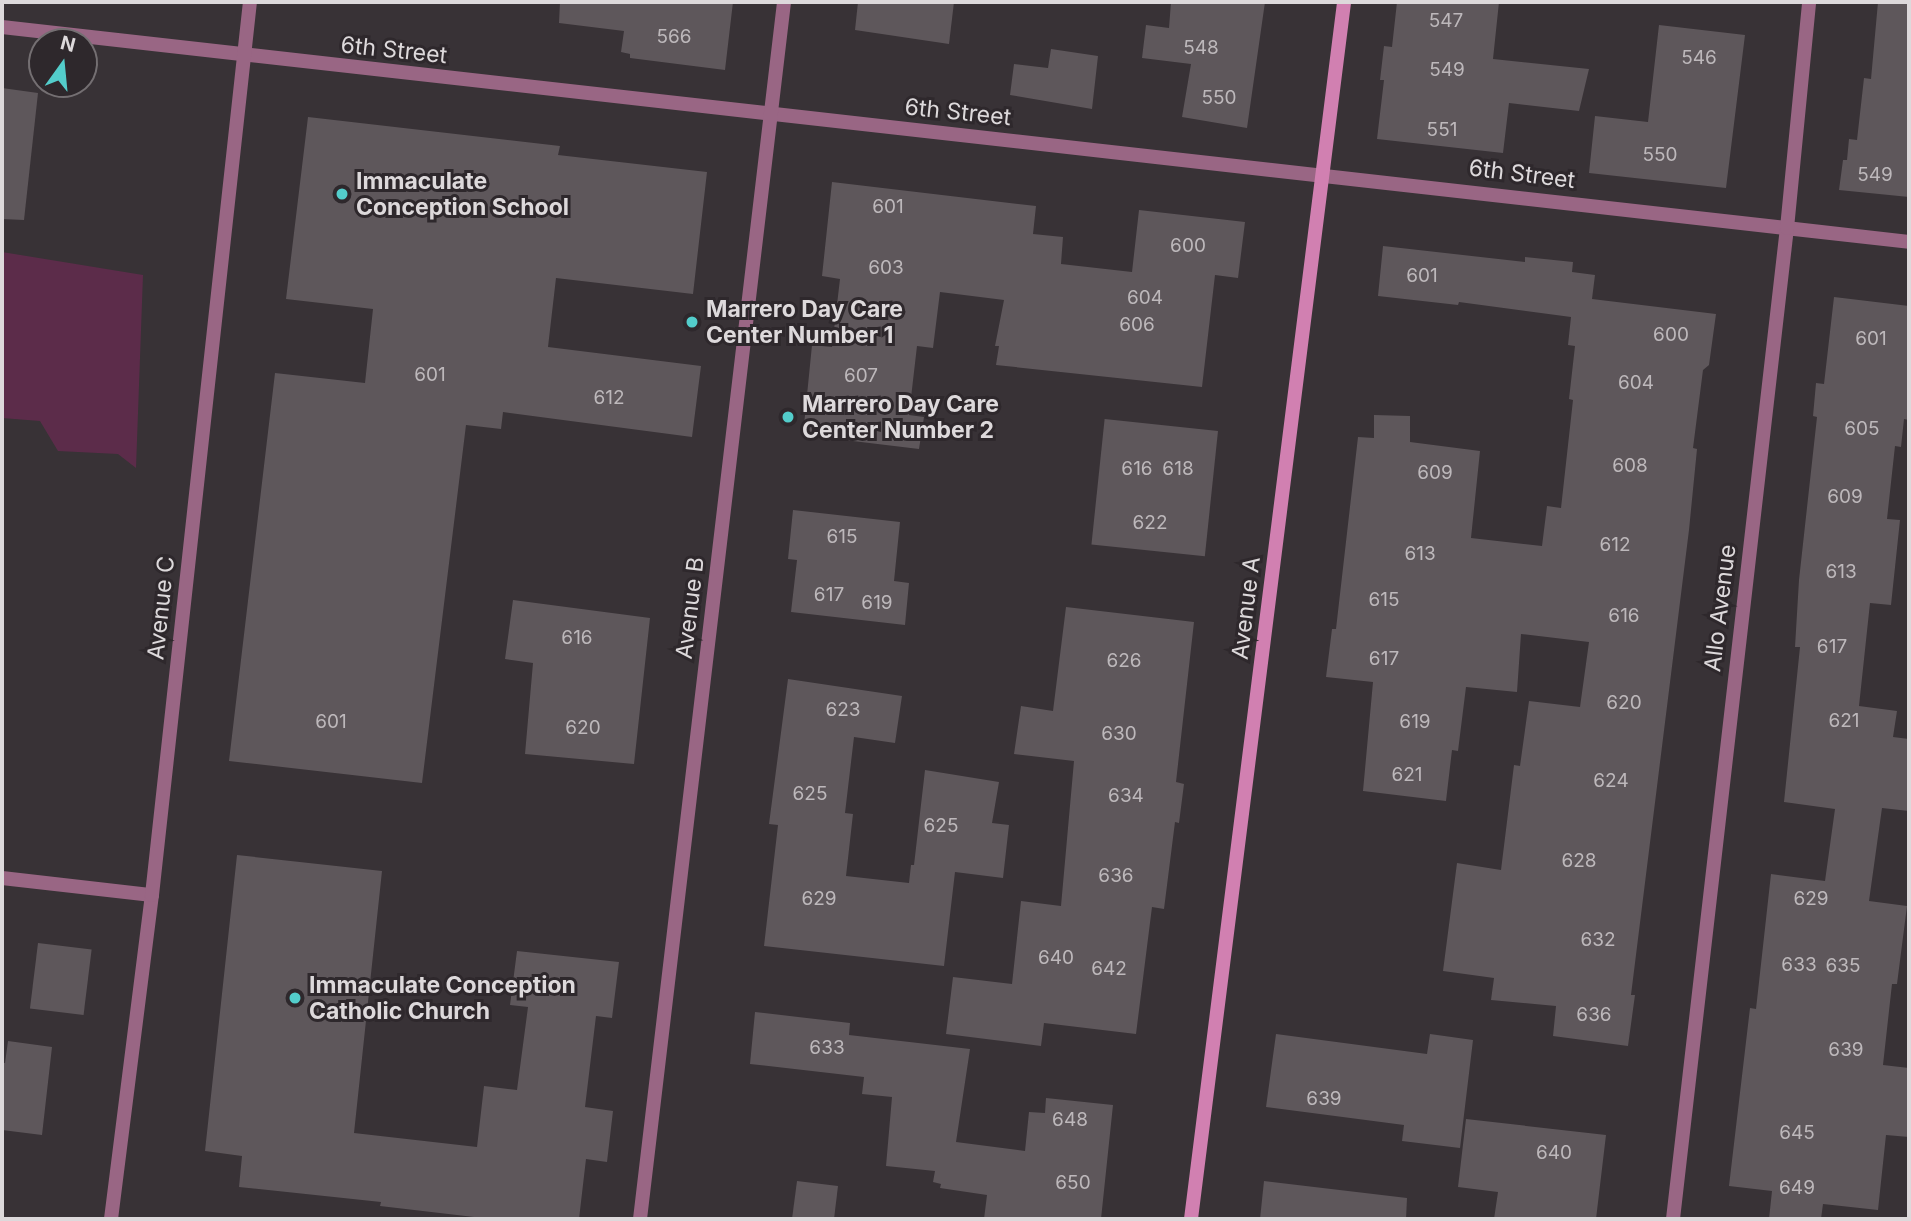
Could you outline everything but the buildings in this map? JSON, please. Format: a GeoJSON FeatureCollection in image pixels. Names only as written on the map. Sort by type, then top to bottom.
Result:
{"type":"FeatureCollection","features":[{"type":"Feature","properties":{"kind":"street","name":"Avenue C"},"geometry":{"type":"LineString","coordinates":[[111,1219],[152,895],[250,2]]}},
{"type":"Feature","properties":{"kind":"street","name":"Avenue B"},"geometry":{"type":"LineString","coordinates":[[640,1219],[784,2]]}},
{"type":"Feature","properties":{"kind":"street","name":"Avenue A"},"geometry":{"type":"LineString","coordinates":[[1191,1219],[1345,2]]}},
{"type":"Feature","properties":{"kind":"street","name":"Allo Avenue"},"geometry":{"type":"LineString","coordinates":[[1673,1219],[1787,228],[1809,2]]}},
{"type":"Feature","properties":{"kind":"street","name":"6th Street"},"geometry":{"type":"LineString","coordinates":[[2,27],[1909,242]]}},
{"type":"Feature","properties":{"kind":"street"},"geometry":{"type":"LineString","coordinates":[[2,877],[152,895]]}},
{"type":"Feature","properties":{"kind":"shaded area"},"geometry":{"type":"Polygon","coordinates":[[[2,252],[143,275],[136,468],[118,454],[58,451],[40,421],[2,418],[2,252]]]}},
{"type":"Feature","properties":{"kind":"place","name":"Immaculate Conception School"},"geometry":{"type":"Point","coordinates":[342,194]}},
{"type":"Feature","properties":{"kind":"place","name":"Marrero Day Care Center Number 1"},"geometry":{"type":"Point","coordinates":[692,322]}},
{"type":"Feature","properties":{"kind":"place","name":"Marrero Day Care Center Number 2"},"geometry":{"type":"Point","coordinates":[788,417]}},
{"type":"Feature","properties":{"kind":"place","name":"Immaculate Conception Catholic Church"},"geometry":{"type":"Point","coordinates":[295,998]}}]}
